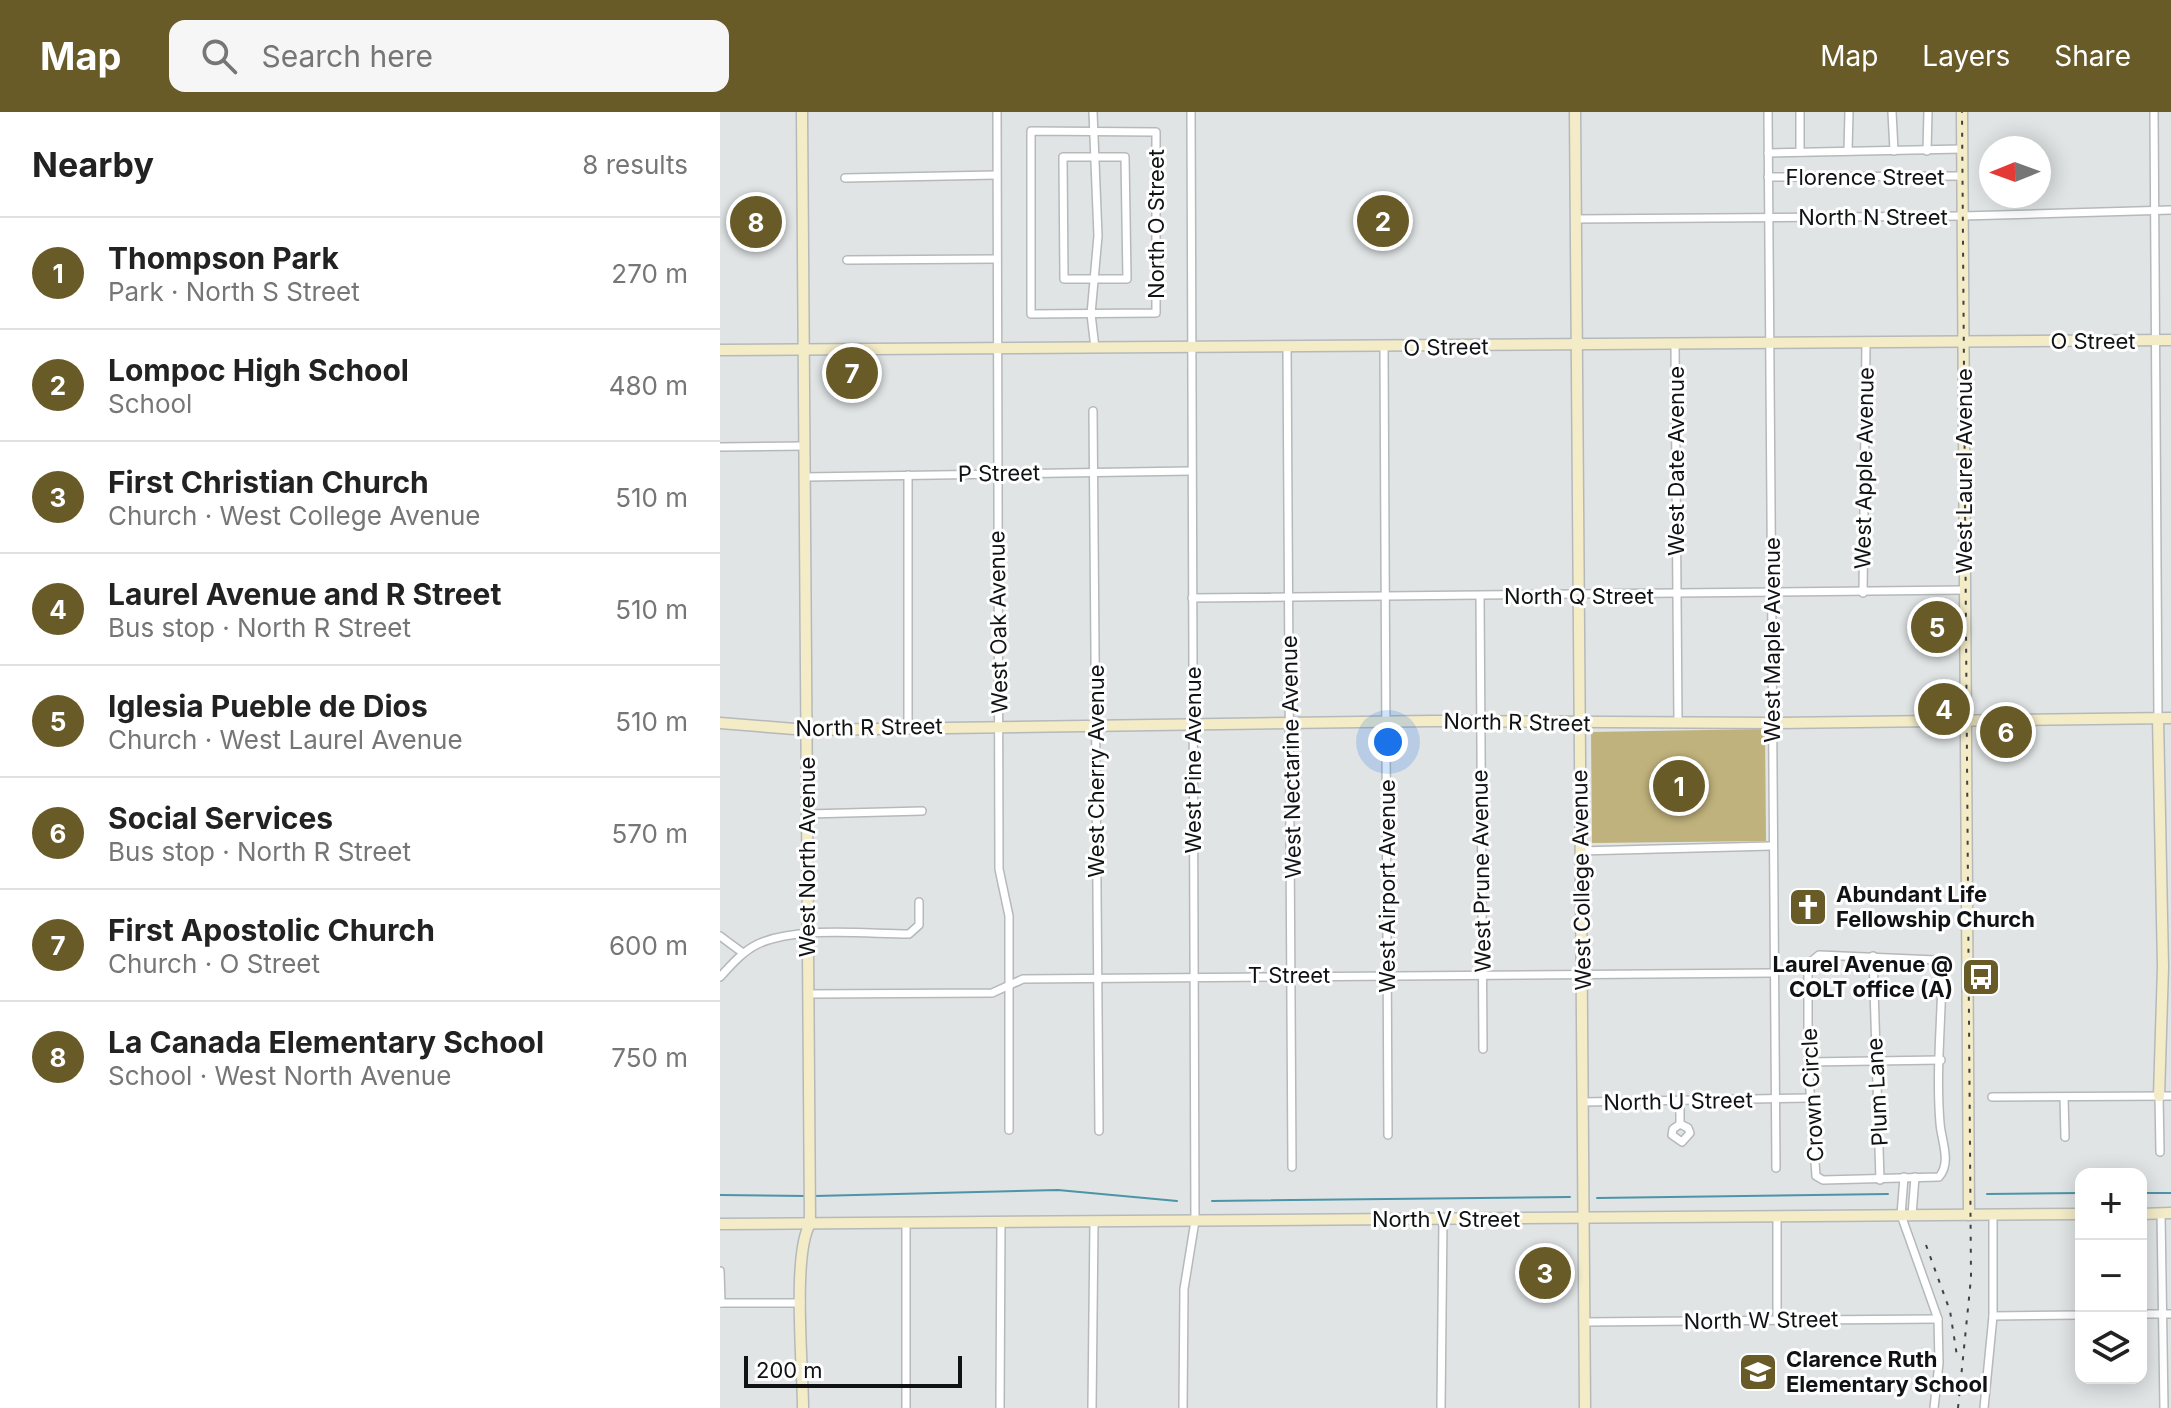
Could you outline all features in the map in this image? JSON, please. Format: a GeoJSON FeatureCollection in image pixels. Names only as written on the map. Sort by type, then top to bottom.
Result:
{"type":"FeatureCollection","features":[{"type":"Feature","properties":{"kind":"street","name":"West North Avenue"},"geometry":{"type":"LineString","coordinates":[[802,112],[810,1188],[810,1218],[803,1235],[803,1408]]}},
{"type":"Feature","properties":{"kind":"street","name":"West Oak Avenue"},"geometry":{"type":"LineString","coordinates":[[997,112],[999,869],[1009,916],[1009,1130]]}},
{"type":"Feature","properties":{"kind":"street"},"geometry":{"type":"LineString","coordinates":[[1093,112],[1098,231],[1091,314],[1096,349]]}},
{"type":"Feature","properties":{"kind":"street","name":"West Pine Avenue"},"geometry":{"type":"LineString","coordinates":[[1183,1408],[1184,1289],[1195,1221],[1191,112]]}},
{"type":"Feature","properties":{"kind":"street","name":"West College Avenue"},"geometry":{"type":"LineString","coordinates":[[1575,112],[1585,1408]]}},
{"type":"Feature","properties":{"kind":"street","name":"West Maple Avenue"},"geometry":{"type":"LineString","coordinates":[[1768,112],[1776,1168]]}},
{"type":"Feature","properties":{"kind":"street"},"geometry":{"type":"LineString","coordinates":[[1800,112],[1800,152]]}},
{"type":"Feature","properties":{"kind":"street"},"geometry":{"type":"LineString","coordinates":[[1848,151],[1849,112]]}},
{"type":"Feature","properties":{"kind":"street"},"geometry":{"type":"LineString","coordinates":[[1892,112],[1894,151]]}},
{"type":"Feature","properties":{"kind":"street"},"geometry":{"type":"LineString","coordinates":[[1927,151],[1928,112]]}},
{"type":"Feature","properties":{"kind":"street","name":"West Laurel Avenue"},"geometry":{"type":"LineString","coordinates":[[1962,112],[1969,1215]]}},
{"type":"Feature","properties":{"kind":"street"},"geometry":{"type":"LineString","coordinates":[[2154,112],[2158,718],[2167,967],[2159,1096],[2160,1152]]}},
{"type":"Feature","properties":{"kind":"street","name":"North O Street"},"geometry":{"type":"LineString","coordinates":[[1093,130],[1156,132],[1156,313],[1031,314],[1031,131],[1093,130]]}},
{"type":"Feature","properties":{"kind":"street"},"geometry":{"type":"LineString","coordinates":[[1768,153],[1962,149]]}},
{"type":"Feature","properties":{"kind":"street"},"geometry":{"type":"LineString","coordinates":[[1063,157],[1125,157],[1127,279],[1094,279],[1064,279],[1063,157]]}},
{"type":"Feature","properties":{"kind":"street"},"geometry":{"type":"LineString","coordinates":[[845,178],[996,175]]}},
{"type":"Feature","properties":{"kind":"street","name":"Florence Street"},"geometry":{"type":"LineString","coordinates":[[1768,177],[1962,176]]}},
{"type":"Feature","properties":{"kind":"street","name":"North N Street"},"geometry":{"type":"LineString","coordinates":[[1575,219],[1963,216],[2171,210]]}},
{"type":"Feature","properties":{"kind":"street"},"geometry":{"type":"LineString","coordinates":[[847,260],[995,259]]}},
{"type":"Feature","properties":{"kind":"street","name":"O Street"},"geometry":{"type":"LineString","coordinates":[[720,350],[996,351],[2171,340]]}},
{"type":"Feature","properties":{"kind":"street","name":"West Apple Avenue"},"geometry":{"type":"LineString","coordinates":[[1863,593],[1866,344]]}},
{"type":"Feature","properties":{"kind":"street","name":"West Date Avenue"},"geometry":{"type":"LineString","coordinates":[[1675,345],[1678,722]]}},
{"type":"Feature","properties":{"kind":"street","name":"West Nectarine Avenue"},"geometry":{"type":"LineString","coordinates":[[1287,347],[1292,1167]]}},
{"type":"Feature","properties":{"kind":"street","name":"West Airport Avenue"},"geometry":{"type":"LineString","coordinates":[[1384,348],[1388,1135]]}},
{"type":"Feature","properties":{"kind":"street","name":"West Cherry Avenue"},"geometry":{"type":"LineString","coordinates":[[1093,411],[1099,1131]]}},
{"type":"Feature","properties":{"kind":"street"},"geometry":{"type":"LineString","coordinates":[[720,447],[805,446]]}},
{"type":"Feature","properties":{"kind":"street","name":"P Street"},"geometry":{"type":"LineString","coordinates":[[806,477],[1191,471]]}},
{"type":"Feature","properties":{"kind":"street"},"geometry":{"type":"LineString","coordinates":[[908,475],[908,726]]}},
{"type":"Feature","properties":{"kind":"street","name":"North Q Street"},"geometry":{"type":"LineString","coordinates":[[1192,598],[1965,590]]}},
{"type":"Feature","properties":{"kind":"street","name":"West Prune Avenue"},"geometry":{"type":"LineString","coordinates":[[1480,596],[1483,1049]]}},
{"type":"Feature","properties":{"kind":"street","name":"North R Street"},"geometry":{"type":"LineString","coordinates":[[720,723],[807,730],[908,726],[1480,720],[1773,723],[2171,718]]}},
{"type":"Feature","properties":{"kind":"street"},"geometry":{"type":"LineString","coordinates":[[808,814],[922,811]]}},
{"type":"Feature","properties":{"kind":"street"},"geometry":{"type":"LineString","coordinates":[[1580,851],[1772,846]]}},
{"type":"Feature","properties":{"kind":"street"},"geometry":{"type":"LineString","coordinates":[[720,977],[743,953],[758,943],[808,935],[909,934],[919,925],[919,902]]}},
{"type":"Feature","properties":{"kind":"street"},"geometry":{"type":"LineString","coordinates":[[720,936],[743,953]]}},
{"type":"Feature","properties":{"kind":"street","name":"Crown Circle"},"geometry":{"type":"LineString","coordinates":[[1819,955],[1873,956],[1936,960],[1942,978],[1940,1122],[1945,1166],[1939,1177],[1823,1180],[1816,1176],[1808,1062],[1808,964],[1819,955]]}},
{"type":"Feature","properties":{"kind":"street","name":"Plum Lane"},"geometry":{"type":"LineString","coordinates":[[1873,956],[1880,1180]]}},
{"type":"Feature","properties":{"kind":"street","name":"T Street"},"geometry":{"type":"LineString","coordinates":[[808,994],[992,993],[1023,979],[1773,973]]}},
{"type":"Feature","properties":{"kind":"street"},"geometry":{"type":"LineString","coordinates":[[1808,1062],[1941,1060]]}},
{"type":"Feature","properties":{"kind":"street"},"geometry":{"type":"LineString","coordinates":[[1992,1097],[2171,1096]]}},
{"type":"Feature","properties":{"kind":"street"},"geometry":{"type":"LineString","coordinates":[[2064,1097],[2065,1137]]}},
{"type":"Feature","properties":{"kind":"street","name":"North U Street"},"geometry":{"type":"LineString","coordinates":[[1583,1102],[1810,1098]]}},
{"type":"Feature","properties":{"kind":"street"},"geometry":{"type":"LineString","coordinates":[[1680,1100],[1680,1124]]}},
{"type":"Feature","properties":{"kind":"street"},"geometry":{"type":"LineString","coordinates":[[1904,1177],[1906,1215],[1938,1319],[1939,1363],[1934,1408]]}},
{"type":"Feature","properties":{"kind":"street"},"geometry":{"type":"LineString","coordinates":[[1906,1215],[1915,1177]]}},
{"type":"Feature","properties":{"kind":"street","name":"North V Street"},"geometry":{"type":"LineString","coordinates":[[720,1224],[810,1218],[906,1223],[2075,1214]]}},
{"type":"Feature","properties":{"kind":"street"},"geometry":{"type":"LineString","coordinates":[[2164,1408],[2166,1214]]}},
{"type":"Feature","properties":{"kind":"street"},"geometry":{"type":"LineString","coordinates":[[1984,1408],[1993,1316],[1993,1215]]}},
{"type":"Feature","properties":{"kind":"street"},"geometry":{"type":"LineString","coordinates":[[1777,1216],[1777,1320]]}},
{"type":"Feature","properties":{"kind":"street"},"geometry":{"type":"LineString","coordinates":[[1441,1408],[1443,1219]]}},
{"type":"Feature","properties":{"kind":"street"},"geometry":{"type":"LineString","coordinates":[[1000,1408],[1001,1222]]}},
{"type":"Feature","properties":{"kind":"street"},"geometry":{"type":"LineString","coordinates":[[1092,1408],[1094,1222]]}},
{"type":"Feature","properties":{"kind":"street"},"geometry":{"type":"LineString","coordinates":[[906,1223],[906,1408]]}},
{"type":"Feature","properties":{"kind":"street"},"geometry":{"type":"LineString","coordinates":[[720,1271],[720,1303],[801,1303]]}},
{"type":"Feature","properties":{"kind":"street"},"geometry":{"type":"LineString","coordinates":[[1993,1316],[2075,1315]]}},
{"type":"Feature","properties":{"kind":"street","name":"North W Street"},"geometry":{"type":"LineString","coordinates":[[1584,1322],[1938,1319]]}},
{"type":"Feature","properties":{"kind":"shaded area"},"geometry":{"type":"Polygon","coordinates":[[[1765,729],[1766,841],[1592,843],[1591,732],[1765,729]]]}},
{"type":"Feature","properties":{"kind":"waterway"},"geometry":{"type":"LineString","coordinates":[[815,1196],[1058,1190],[1177,1201]]}},
{"type":"Feature","properties":{"kind":"waterway"},"geometry":{"type":"LineString","coordinates":[[1987,1194],[2075,1193]]}},
{"type":"Feature","properties":{"kind":"waterway"},"geometry":{"type":"LineString","coordinates":[[2147,1193],[2171,1193]]}},
{"type":"Feature","properties":{"kind":"waterway"},"geometry":{"type":"LineString","coordinates":[[1597,1198],[1888,1194]]}},
{"type":"Feature","properties":{"kind":"waterway"},"geometry":{"type":"LineString","coordinates":[[720,1195],[805,1196]]}},
{"type":"Feature","properties":{"kind":"waterway"},"geometry":{"type":"LineString","coordinates":[[1212,1201],[1570,1197]]}},
{"type":"Feature","properties":{"kind":"railway"},"geometry":{"type":"LineString","coordinates":[[1958,1408],[1971,1278],[1962,112]]}},
{"type":"Feature","properties":{"kind":"railway"},"geometry":{"type":"LineString","coordinates":[[1926,1245],[1950,1311],[1957,1356]]}},
{"type":"Feature","properties":{"kind":"place","name":"Lompoc High School"},"geometry":{"type":"Point","coordinates":[1383,221]}},
{"type":"Feature","properties":{"kind":"place","name":"La Canada Elementary School"},"geometry":{"type":"Point","coordinates":[756,222]}},
{"type":"Feature","properties":{"kind":"place","name":"First Apostolic Church"},"geometry":{"type":"Point","coordinates":[852,373]}},
{"type":"Feature","properties":{"kind":"place","name":"Iglesia Pueble de Dios"},"geometry":{"type":"Point","coordinates":[1937,627]}},
{"type":"Feature","properties":{"kind":"place","name":"Laurel Avenue and R Street"},"geometry":{"type":"Point","coordinates":[1944,709]}},
{"type":"Feature","properties":{"kind":"place","name":"Social Services"},"geometry":{"type":"Point","coordinates":[2006,732]}},
{"type":"Feature","properties":{"kind":"place","name":"Thompson Park"},"geometry":{"type":"Point","coordinates":[1679,786]}},
{"type":"Feature","properties":{"kind":"place","name":"Abundant Life Fellowship Church"},"geometry":{"type":"Point","coordinates":[1808,907]}},
{"type":"Feature","properties":{"kind":"place","name":"Laurel Avenue @ COLT office (A)"},"geometry":{"type":"Point","coordinates":[1981,977]}},
{"type":"Feature","properties":{"kind":"place","name":"First Christian Church"},"geometry":{"type":"Point","coordinates":[1545,1273]}},
{"type":"Feature","properties":{"kind":"place","name":"Clarence Ruth Elementary School"},"geometry":{"type":"Point","coordinates":[1758,1372]}}]}
